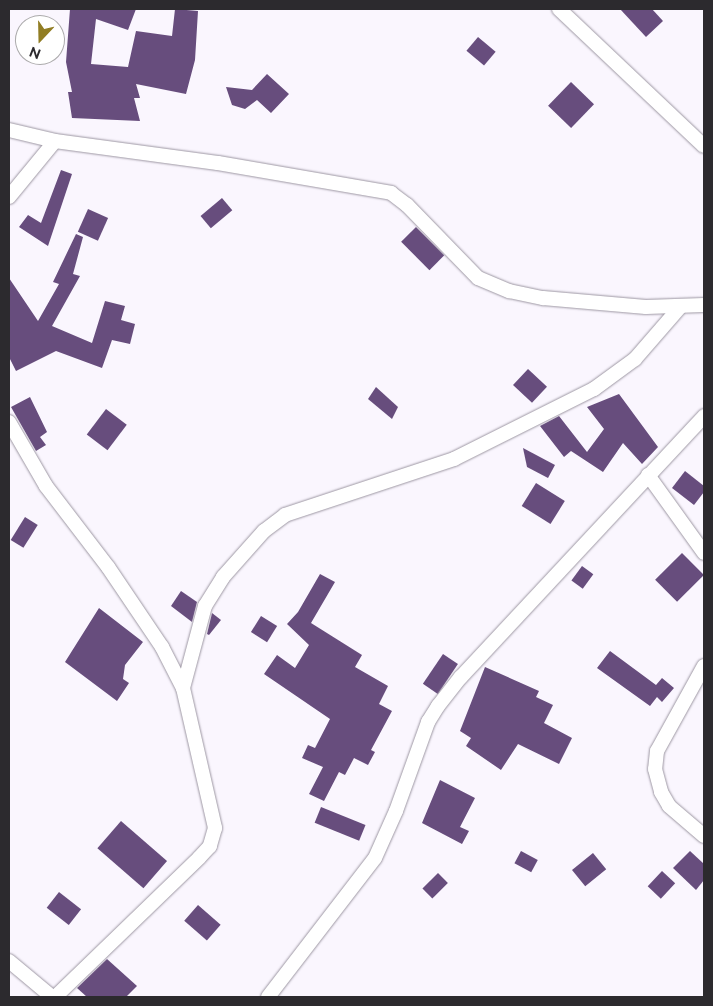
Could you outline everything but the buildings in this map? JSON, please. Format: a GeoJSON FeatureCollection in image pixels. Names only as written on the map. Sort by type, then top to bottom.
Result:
{"type":"FeatureCollection","features":[{"type":"Feature","properties":{"kind":"street"},"geometry":{"type":"LineString","coordinates":[[559,9],[704,146]]}},
{"type":"Feature","properties":{"kind":"street"},"geometry":{"type":"LineString","coordinates":[[9,130],[55,141],[372,188],[391,193],[407,205],[478,278],[494,286],[543,298],[680,307],[704,305]]}},
{"type":"Feature","properties":{"kind":"street"},"geometry":{"type":"LineString","coordinates":[[9,197],[55,141]]}},
{"type":"Feature","properties":{"kind":"street"},"geometry":{"type":"LineString","coordinates":[[183,688],[205,606],[223,577],[278,520],[285,515],[454,459],[594,389],[636,359],[680,307]]}},
{"type":"Feature","properties":{"kind":"street"},"geometry":{"type":"LineString","coordinates":[[268,997],[375,858],[438,706],[461,676],[704,416]]}},
{"type":"Feature","properties":{"kind":"street"},"geometry":{"type":"LineString","coordinates":[[9,422],[46,486],[108,567],[162,647],[183,688],[215,828],[214,838],[199,858],[54,997],[9,961]]}},
{"type":"Feature","properties":{"kind":"street"},"geometry":{"type":"LineString","coordinates":[[648,475],[704,553]]}},
{"type":"Feature","properties":{"kind":"street"},"geometry":{"type":"LineString","coordinates":[[704,666],[657,752],[655,769],[661,792],[669,806],[704,836]]}}]}
